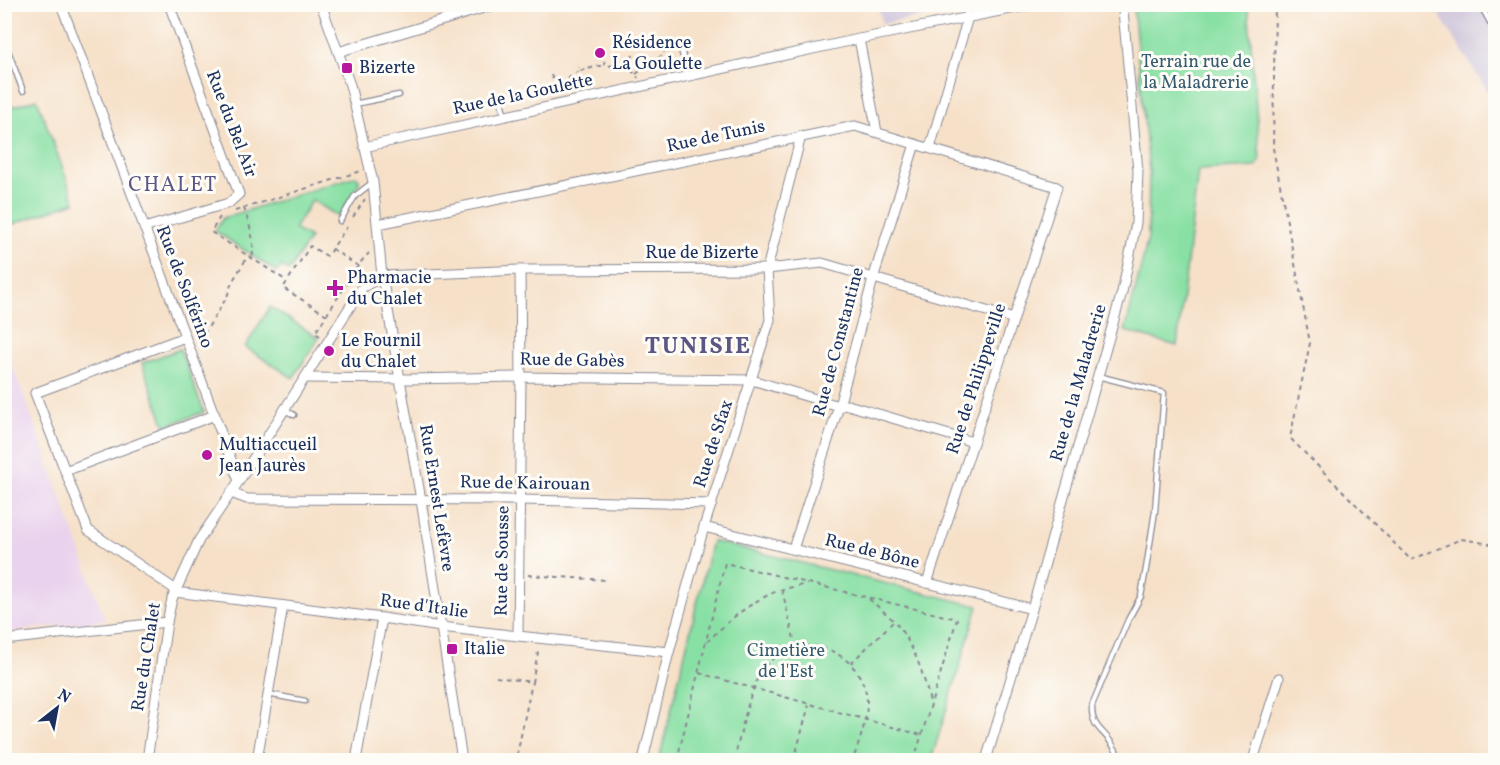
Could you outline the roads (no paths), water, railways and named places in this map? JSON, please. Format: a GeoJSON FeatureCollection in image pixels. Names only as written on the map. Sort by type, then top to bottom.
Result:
{"type":"FeatureCollection","features":[{"type":"Feature","properties":{"kind":"street","name":"Rue de Solférino"},"geometry":{"type":"LineString","coordinates":[[61,4],[239,481]]}},
{"type":"Feature","properties":{"kind":"street","name":"Rue du Bel Air"},"geometry":{"type":"LineString","coordinates":[[144,228],[230,202],[239,194],[168,4]]}},
{"type":"Feature","properties":{"kind":"street"},"geometry":{"type":"LineString","coordinates":[[321,4],[350,85],[373,184],[382,276]]}},
{"type":"Feature","properties":{"kind":"street"},"geometry":{"type":"LineString","coordinates":[[338,52],[497,4]]}},
{"type":"Feature","properties":{"kind":"street","name":"Rue de la Goulette"},"geometry":{"type":"LineString","coordinates":[[364,147],[859,39],[1011,7],[1036,4]]}},
{"type":"Feature","properties":{"kind":"street","name":"Rue de la Maladrerie"},"geometry":{"type":"LineString","coordinates":[[986,760],[1032,609],[1122,292],[1136,223],[1138,171],[1123,10],[1120,4]]}},
{"type":"Feature","properties":{"kind":"street"},"geometry":{"type":"LineString","coordinates":[[930,148],[968,17]]}},
{"type":"Feature","properties":{"kind":"street"},"geometry":{"type":"LineString","coordinates":[[859,39],[877,132]]}},
{"type":"Feature","properties":{"kind":"street","name":"Rue de Tunis"},"geometry":{"type":"LineString","coordinates":[[378,224],[855,126],[1057,186]]}},
{"type":"Feature","properties":{"kind":"street","name":"Rue de Sfax"},"geometry":{"type":"LineString","coordinates":[[644,760],[669,652],[704,526],[770,320],[767,269],[801,136]]}},
{"type":"Feature","properties":{"kind":"street","name":"Rue de Constantine"},"geometry":{"type":"LineString","coordinates":[[793,549],[840,406],[873,279],[915,144]]}},
{"type":"Feature","properties":{"kind":"street","name":"Rue de Philippeville"},"geometry":{"type":"LineString","coordinates":[[927,583],[1057,186]]}},
{"type":"Feature","properties":{"kind":"street","name":"Rue de Bizerte"},"geometry":{"type":"LineString","coordinates":[[382,276],[520,270],[767,269],[822,263],[1014,320]]}},
{"type":"Feature","properties":{"kind":"street","name":"Rue de Sousse"},"geometry":{"type":"LineString","coordinates":[[518,636],[520,270]]}},
{"type":"Feature","properties":{"kind":"street","name":"Rue du Chalet"},"geometry":{"type":"LineString","coordinates":[[147,760],[172,599],[199,540],[306,378],[362,288],[382,276]]}},
{"type":"Feature","properties":{"kind":"street","name":"Rue Ernest Lefèvre"},"geometry":{"type":"LineString","coordinates":[[382,276],[462,760]]}},
{"type":"Feature","properties":{"kind":"street"},"geometry":{"type":"LineString","coordinates":[[176,591],[88,530],[35,393],[185,337]]}},
{"type":"Feature","properties":{"kind":"street","name":"Rue de Gabès"},"geometry":{"type":"LineString","coordinates":[[306,378],[521,377],[752,380],[840,406],[848,405],[973,442]]}},
{"type":"Feature","properties":{"kind":"street"},"geometry":{"type":"LineString","coordinates":[[65,471],[215,416]]}},
{"type":"Feature","properties":{"kind":"street","name":"Rue de Kairouan"},"geometry":{"type":"LineString","coordinates":[[231,493],[247,499],[520,500],[712,504]]}},
{"type":"Feature","properties":{"kind":"street","name":"Rue de Bône"},"geometry":{"type":"LineString","coordinates":[[704,526],[1032,609]]}},
{"type":"Feature","properties":{"kind":"street","name":"Rue d'Italie"},"geometry":{"type":"LineString","coordinates":[[176,591],[441,627],[669,652]]}},
{"type":"Feature","properties":{"kind":"street"},"geometry":{"type":"LineString","coordinates":[[257,760],[283,606]]}},
{"type":"Feature","properties":{"kind":"street"},"geometry":{"type":"LineString","coordinates":[[356,760],[382,618]]}},
{"type":"Feature","properties":{"kind":"street"},"geometry":{"type":"LineString","coordinates":[[4,640],[167,622]]}},
{"type":"Feature","properties":{"kind":"street"},"geometry":{"type":"LineString","coordinates":[[1253,760],[1279,678]]}},
{"type":"Feature","properties":{"kind":"lane"},"geometry":{"type":"LineString","coordinates":[[964,4],[968,17]]}},
{"type":"Feature","properties":{"kind":"lane"},"geometry":{"type":"LineString","coordinates":[[1480,4],[1496,33]]}},
{"type":"Feature","properties":{"kind":"lane"},"geometry":{"type":"LineString","coordinates":[[4,40],[23,91]]}},
{"type":"Feature","properties":{"kind":"lane"},"geometry":{"type":"LineString","coordinates":[[681,49],[688,76]]}},
{"type":"Feature","properties":{"kind":"lane"},"geometry":{"type":"LineString","coordinates":[[354,104],[399,95]]}},
{"type":"Feature","properties":{"kind":"lane"},"geometry":{"type":"LineString","coordinates":[[501,102],[505,116]]}},
{"type":"Feature","properties":{"kind":"lane"},"geometry":{"type":"LineString","coordinates":[[340,221],[355,196],[373,184]]}},
{"type":"Feature","properties":{"kind":"lane"},"geometry":{"type":"LineString","coordinates":[[1098,376],[1164,393],[1155,511],[1141,596],[1128,620],[1092,705],[1092,717],[1114,746],[1120,760]]}},
{"type":"Feature","properties":{"kind":"lane"},"geometry":{"type":"LineString","coordinates":[[285,410],[294,415]]}},
{"type":"Feature","properties":{"kind":"lane"},"geometry":{"type":"LineString","coordinates":[[268,694],[305,701]]}},
{"type":"Feature","properties":{"kind":"place","name":"Résidence La Goulette"},"geometry":{"type":"Point","coordinates":[600,53]}},
{"type":"Feature","properties":{"kind":"place","name":"Bizerte"},"geometry":{"type":"Point","coordinates":[347,68]}},
{"type":"Feature","properties":{"kind":"place","name":"Pharmacie du Chalet"},"geometry":{"type":"Point","coordinates":[335,288]}},
{"type":"Feature","properties":{"kind":"place","name":"Le Fournil du Chalet"},"geometry":{"type":"Point","coordinates":[329,351]}},
{"type":"Feature","properties":{"kind":"place","name":"Multiaccueil Jean Jaurès"},"geometry":{"type":"Point","coordinates":[207,455]}},
{"type":"Feature","properties":{"kind":"place","name":"Italie"},"geometry":{"type":"Point","coordinates":[452,649]}},
{"type":"Feature","properties":{"kind":"district","name":"CHALET"},"geometry":{"type":"Point","coordinates":[173,185]}},
{"type":"Feature","properties":{"kind":"district","name":"TUNISIE"},"geometry":{"type":"Point","coordinates":[698,347]}},
{"type":"Feature","properties":{"kind":"park label","name":"Terrain rue de la Maladrerie"},"geometry":{"type":"Point","coordinates":[1196,72]}},
{"type":"Feature","properties":{"kind":"park label","name":"Cimetière de l'Est"},"geometry":{"type":"Point","coordinates":[786,661]}}]}
